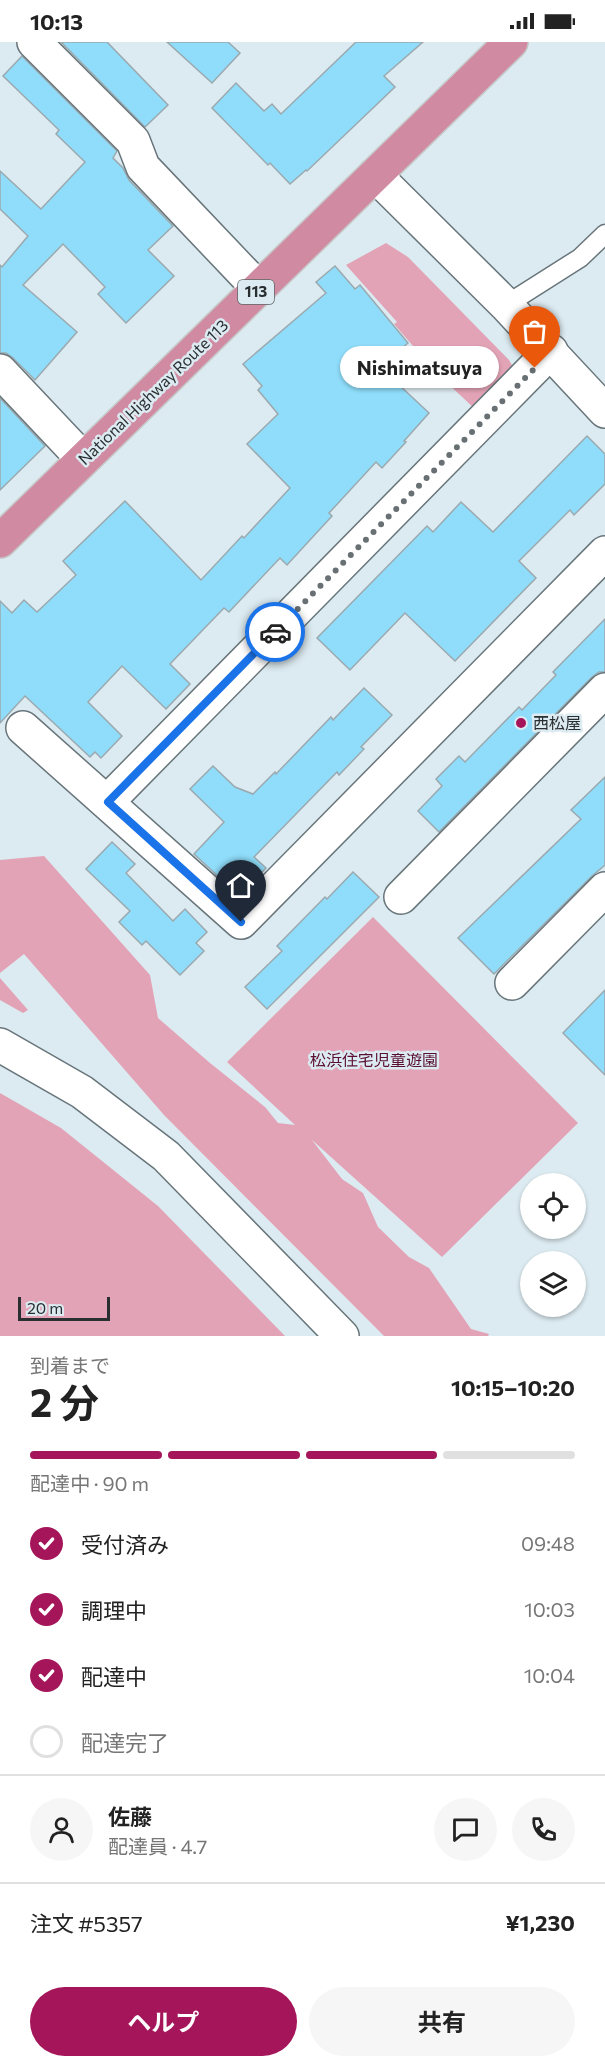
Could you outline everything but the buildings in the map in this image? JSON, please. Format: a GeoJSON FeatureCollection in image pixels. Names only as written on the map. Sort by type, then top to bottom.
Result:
{"type":"FeatureCollection","features":[{"type":"Feature","properties":{"kind":"highway","name":"National Highway Route 113"},"geometry":{"type":"LineString","coordinates":[[0,542],[511,42]]}},
{"type":"Feature","properties":{"kind":"street"},"geometry":{"type":"LineString","coordinates":[[34,42],[133,141],[143,167],[259,290]]}},
{"type":"Feature","properties":{"kind":"street"},"geometry":{"type":"LineString","coordinates":[[375,175],[551,351],[605,411]]}},
{"type":"Feature","properties":{"kind":"street"},"geometry":{"type":"LineString","coordinates":[[108,802],[551,351]]}},
{"type":"Feature","properties":{"kind":"street"},"geometry":{"type":"LineString","coordinates":[[0,371],[83,459]]}},
{"type":"Feature","properties":{"kind":"street"},"geometry":{"type":"LineString","coordinates":[[23,728],[241,922],[605,553]]}},
{"type":"Feature","properties":{"kind":"street"},"geometry":{"type":"LineString","coordinates":[[401,897],[605,690]]}},
{"type":"Feature","properties":{"kind":"street"},"geometry":{"type":"LineString","coordinates":[[512,983],[605,890]]}},
{"type":"Feature","properties":{"kind":"street"},"geometry":{"type":"LineString","coordinates":[[0,1045],[82,1092],[165,1156],[342,1336]]}},
{"type":"Feature","properties":{"kind":"lane"},"geometry":{"type":"LineString","coordinates":[[506,305],[580,258],[605,234]]}},
{"type":"Feature","properties":{"kind":"green space"},"geometry":{"type":"Polygon","coordinates":[[[386,243],[408,257],[509,360],[516,372],[476,410],[411,349],[413,346],[394,324],[397,322],[346,265],[386,243]]]}},
{"type":"Feature","properties":{"kind":"green space","name":"松浜住宅児童遊園"},"geometry":{"type":"Polygon","coordinates":[[[44,856],[150,975],[158,1018],[265,1107],[278,1123],[295,1125],[227,1062],[373,917],[578,1123],[527,1173],[520,1173],[520,1180],[442,1257],[312,1140],[342,1179],[363,1193],[378,1227],[409,1257],[429,1268],[471,1329],[489,1334],[488,1336],[384,1336],[164,1115],[24,954],[0,973],[0,860],[44,856]]]}},
{"type":"Feature","properties":{"kind":"green space"},"geometry":{"type":"Polygon","coordinates":[[[0,978],[28,1010],[23,1013],[0,1000],[0,978]]]}},
{"type":"Feature","properties":{"kind":"green space"},"geometry":{"type":"Polygon","coordinates":[[[0,1093],[61,1128],[158,1206],[285,1336],[0,1336],[0,1093]]]}},
{"type":"Feature","properties":{"kind":"way so far"},"geometry":{"type":"LineString","coordinates":[[275,632],[535,368]]}},
{"type":"Feature","properties":{"kind":"place","name":"Nishimatsuya"},"geometry":{"type":"Point","coordinates":[535,368]}},
{"type":"Feature","properties":{"kind":"place","name":"西松屋"},"geometry":{"type":"Point","coordinates":[521,723]}},
{"type":"Feature","properties":{"kind":"route"},"geometry":{"type":"LineString","coordinates":[[241,922],[108,802],[275,632]]}}]}
